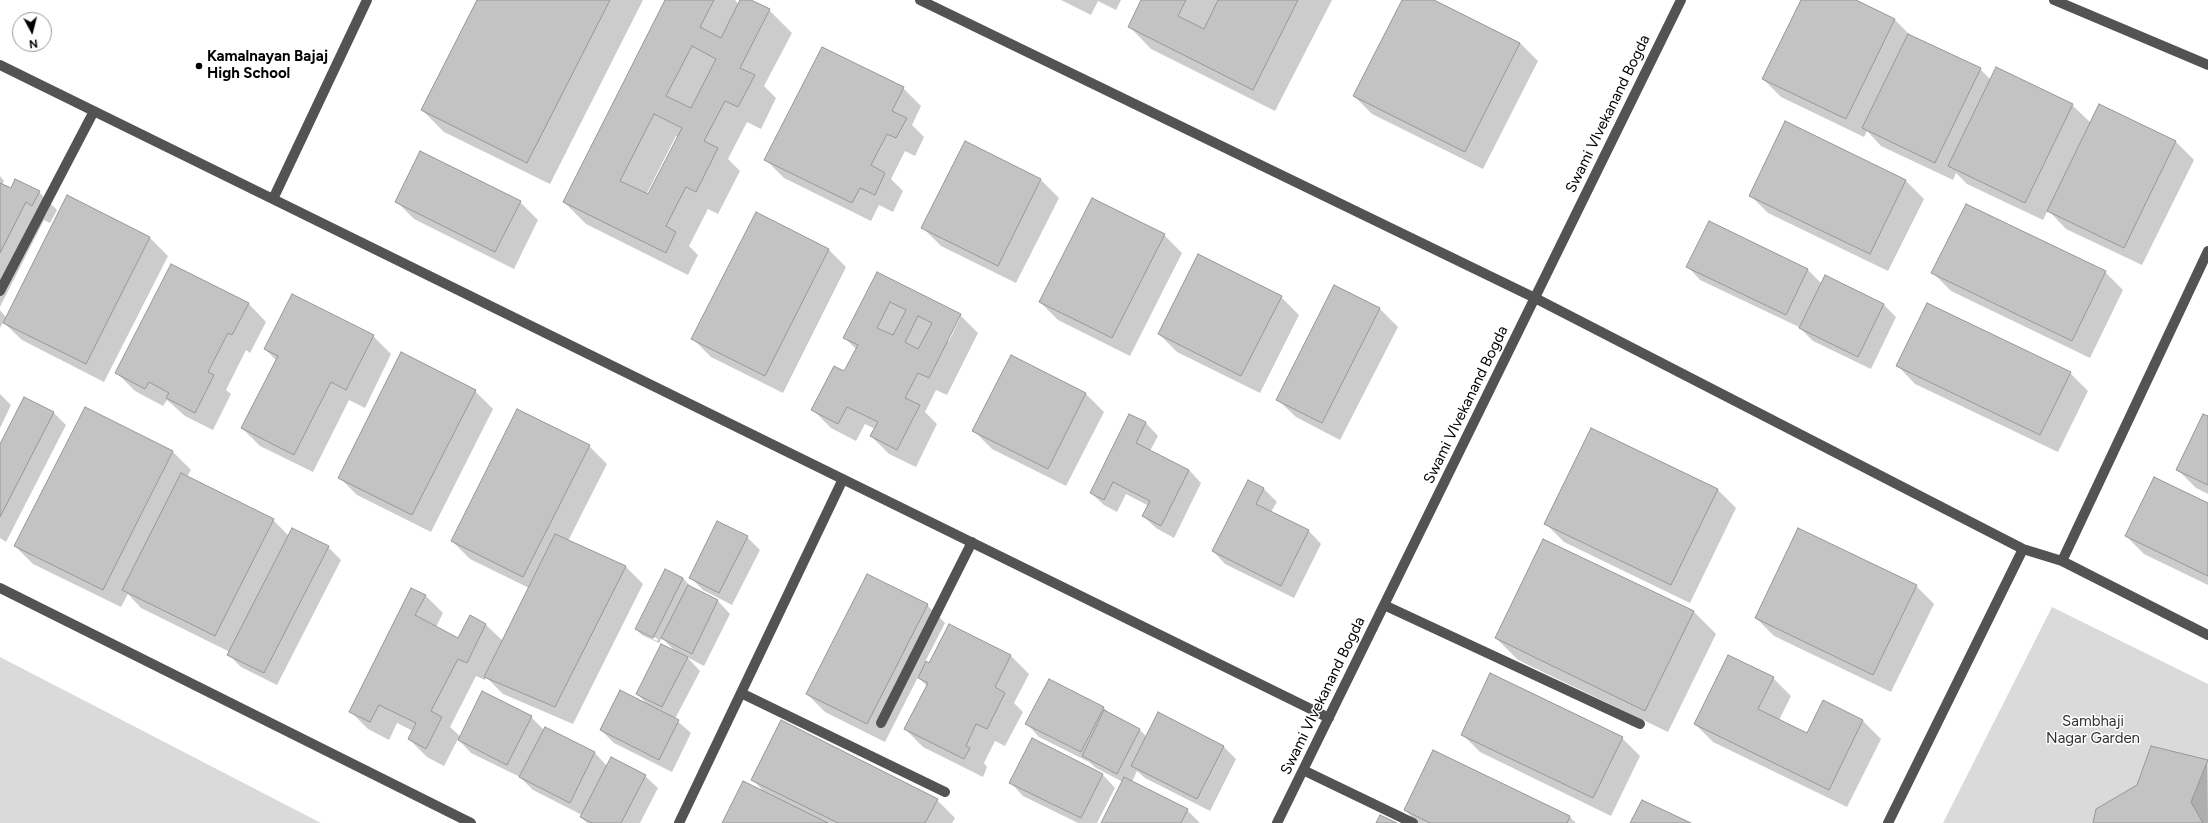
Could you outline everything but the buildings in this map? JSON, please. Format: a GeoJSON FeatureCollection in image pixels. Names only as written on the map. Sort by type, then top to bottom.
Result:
{"type":"FeatureCollection","features":[{"type":"Feature","properties":{"kind":"street"},"geometry":{"type":"LineString","coordinates":[[273,199],[367,0]]}},
{"type":"Feature","properties":{"kind":"street"},"geometry":{"type":"LineString","coordinates":[[920,0],[1535,298],[2023,549],[2062,561],[2208,635]]}},
{"type":"Feature","properties":{"kind":"street","name":"Swami VIvekanand Bogda"},"geometry":{"type":"LineString","coordinates":[[1278,823],[1681,0]]}},
{"type":"Feature","properties":{"kind":"street"},"geometry":{"type":"LineString","coordinates":[[2054,0],[2208,65]]}},
{"type":"Feature","properties":{"kind":"street"},"geometry":{"type":"LineString","coordinates":[[0,65],[1329,718]]}},
{"type":"Feature","properties":{"kind":"street"},"geometry":{"type":"LineString","coordinates":[[0,291],[94,111]]}},
{"type":"Feature","properties":{"kind":"street"},"geometry":{"type":"LineString","coordinates":[[2062,561],[2208,252]]}},
{"type":"Feature","properties":{"kind":"street"},"geometry":{"type":"LineString","coordinates":[[679,823],[843,479]]}},
{"type":"Feature","properties":{"kind":"street"},"geometry":{"type":"LineString","coordinates":[[881,723],[972,542]]}},
{"type":"Feature","properties":{"kind":"street"},"geometry":{"type":"LineString","coordinates":[[1888,823],[2023,549]]}},
{"type":"Feature","properties":{"kind":"street"},"geometry":{"type":"LineString","coordinates":[[0,588],[472,823]]}},
{"type":"Feature","properties":{"kind":"street"},"geometry":{"type":"LineString","coordinates":[[1384,605],[1640,724]]}},
{"type":"Feature","properties":{"kind":"street"},"geometry":{"type":"LineString","coordinates":[[741,693],[945,792]]}},
{"type":"Feature","properties":{"kind":"street"},"geometry":{"type":"LineString","coordinates":[[1303,770],[1413,823]]}},
{"type":"Feature","properties":{"kind":"green space","name":"Sambhaji Nagar Garden"},"geometry":{"type":"Polygon","coordinates":[[[2052,607],[2208,684],[2208,823],[1943,823],[2052,607]]]}},
{"type":"Feature","properties":{"kind":"green space"},"geometry":{"type":"Polygon","coordinates":[[[0,657],[321,823],[0,823],[0,657]]]}},
{"type":"Feature","properties":{"kind":"place","name":"Kamalnayan Bajaj High School"},"geometry":{"type":"Point","coordinates":[199,66]}}]}
